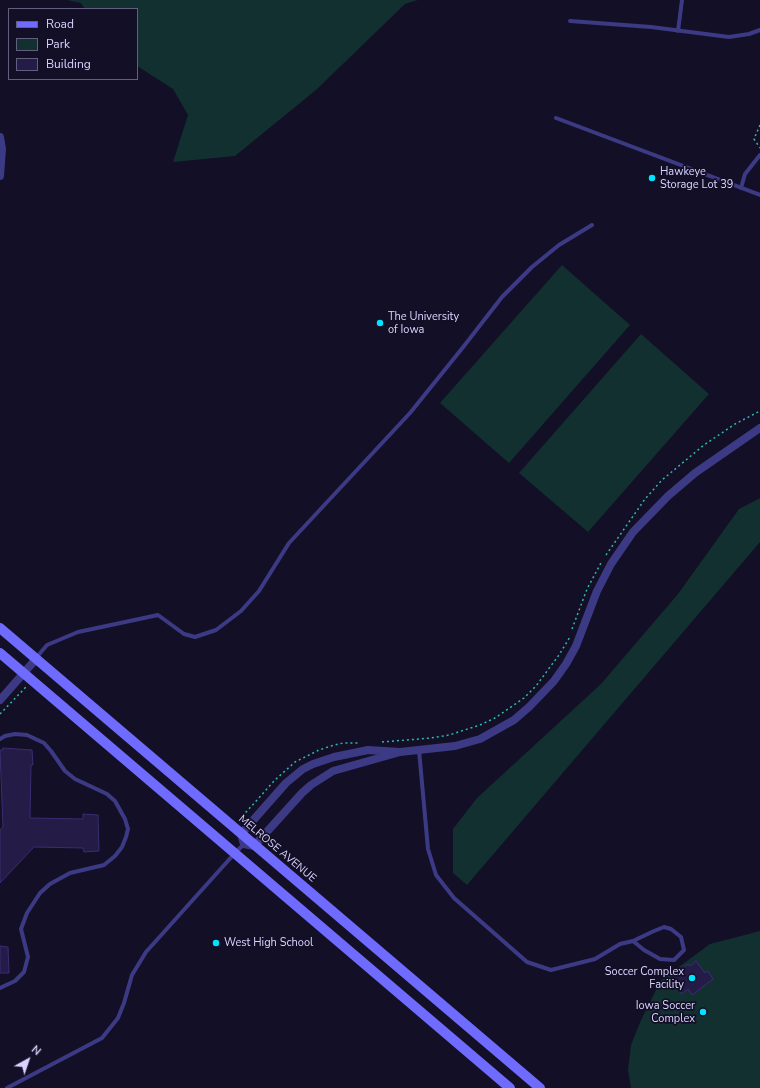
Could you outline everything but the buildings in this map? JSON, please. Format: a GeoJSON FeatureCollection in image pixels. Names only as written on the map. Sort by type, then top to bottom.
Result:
{"type":"FeatureCollection","features":[{"type":"Feature","properties":{"kind":"main road","name":"MELROSE AVENUE"},"geometry":{"type":"LineString","coordinates":[[0,628],[247,841],[540,1088]]}},
{"type":"Feature","properties":{"kind":"main road"},"geometry":{"type":"LineString","coordinates":[[0,653],[510,1088]]}},
{"type":"Feature","properties":{"kind":"street"},"geometry":{"type":"LineString","coordinates":[[0,138],[2,149],[0,176]]}},
{"type":"Feature","properties":{"kind":"street"},"geometry":{"type":"LineString","coordinates":[[247,841],[302,793],[333,771],[400,752],[455,746],[480,739],[514,720],[530,708],[554,682],[566,664],[576,646],[597,591],[611,564],[633,532],[668,496],[695,473],[760,428]]}},
{"type":"Feature","properties":{"kind":"street"},"geometry":{"type":"LineString","coordinates":[[0,700],[36,658]]}},
{"type":"Feature","properties":{"kind":"street"},"geometry":{"type":"LineString","coordinates":[[247,841],[286,783],[295,775],[314,764],[334,757],[368,750],[400,752]]}},
{"type":"Feature","properties":{"kind":"lane"},"geometry":{"type":"LineString","coordinates":[[678,30],[682,0]]}},
{"type":"Feature","properties":{"kind":"lane"},"geometry":{"type":"LineString","coordinates":[[570,21],[651,27],[729,37],[749,34],[760,30]]}},
{"type":"Feature","properties":{"kind":"lane"},"geometry":{"type":"LineString","coordinates":[[556,118],[760,195]]}},
{"type":"Feature","properties":{"kind":"lane"},"geometry":{"type":"LineString","coordinates":[[740,188],[745,174],[760,155]]}},
{"type":"Feature","properties":{"kind":"lane"},"geometry":{"type":"LineString","coordinates":[[36,658],[47,644],[78,632],[158,615],[184,634],[196,637],[216,630],[231,619],[241,611],[259,591],[289,543],[410,413],[502,297],[532,267],[559,245],[592,225]]}},
{"type":"Feature","properties":{"kind":"lane"},"geometry":{"type":"LineString","coordinates":[[0,739],[14,734],[26,735],[44,743],[52,751],[65,771],[75,779],[107,794],[116,801],[128,829],[122,847],[115,856],[104,865],[70,873],[50,884],[40,893],[27,913],[21,929],[28,957],[24,972],[15,981],[0,988]]}},
{"type":"Feature","properties":{"kind":"lane"},"geometry":{"type":"LineString","coordinates":[[419,750],[428,849],[436,875],[454,898],[527,962],[551,970],[595,959],[620,944],[633,942],[654,931],[664,928],[671,929],[681,937],[684,950],[674,960],[660,959],[633,942]]}},
{"type":"Feature","properties":{"kind":"lane"},"geometry":{"type":"LineString","coordinates":[[7,1088],[102,1038],[118,1018],[132,975],[146,952],[247,841]]}},
{"type":"Feature","properties":{"kind":"path"},"geometry":{"type":"LineString","coordinates":[[760,125],[754,139],[760,148]]}},
{"type":"Feature","properties":{"kind":"path"},"geometry":{"type":"LineString","coordinates":[[572,629],[587,589],[597,569],[627,523],[645,499],[674,470],[704,445],[735,424],[760,411]]}},
{"type":"Feature","properties":{"kind":"path"},"geometry":{"type":"LineString","coordinates":[[380,742],[431,738],[448,735],[480,725],[495,718],[524,698],[536,686],[560,655],[570,636]]}},
{"type":"Feature","properties":{"kind":"path"},"geometry":{"type":"LineString","coordinates":[[0,714],[26,687]]}},
{"type":"Feature","properties":{"kind":"path"},"geometry":{"type":"LineString","coordinates":[[239,820],[275,780],[295,762],[319,750],[331,746],[343,743],[365,742]]}},
{"type":"Feature","properties":{"kind":"green space"},"geometry":{"type":"Polygon","coordinates":[[[67,0],[418,0],[405,4],[316,90],[235,156],[173,162],[188,115],[173,89],[138,67],[138,8],[84,8],[81,3],[67,0]]]}},
{"type":"Feature","properties":{"kind":"green space"},"geometry":{"type":"Polygon","coordinates":[[[562,265],[630,325],[509,463],[440,403],[562,265]]]}},
{"type":"Feature","properties":{"kind":"green space"},"geometry":{"type":"Polygon","coordinates":[[[641,334],[709,394],[588,532],[519,473],[641,334]]]}},
{"type":"Feature","properties":{"kind":"green space"},"geometry":{"type":"Polygon","coordinates":[[[760,498],[760,542],[467,885],[453,873],[453,829],[477,798],[601,684],[678,594],[739,509],[760,498]]]}},
{"type":"Feature","properties":{"kind":"green space","name":"Iowa Soccer Complex"},"geometry":{"type":"Polygon","coordinates":[[[760,931],[760,1088],[631,1088],[628,1070],[631,1045],[641,1020],[661,980],[710,944],[760,931]]]}},
{"type":"Feature","properties":{"kind":"place","name":"Hawkeye Storage Lot 39"},"geometry":{"type":"Point","coordinates":[652,178]}},
{"type":"Feature","properties":{"kind":"place","name":"The University of Iowa"},"geometry":{"type":"Point","coordinates":[380,323]}},
{"type":"Feature","properties":{"kind":"place","name":"West High School"},"geometry":{"type":"Point","coordinates":[216,943]}},
{"type":"Feature","properties":{"kind":"place","name":"Soccer Complex Facility"},"geometry":{"type":"Point","coordinates":[692,978]}},
{"type":"Feature","properties":{"kind":"place","name":"Iowa Soccer Complex"},"geometry":{"type":"Point","coordinates":[703,1012]}}]}
